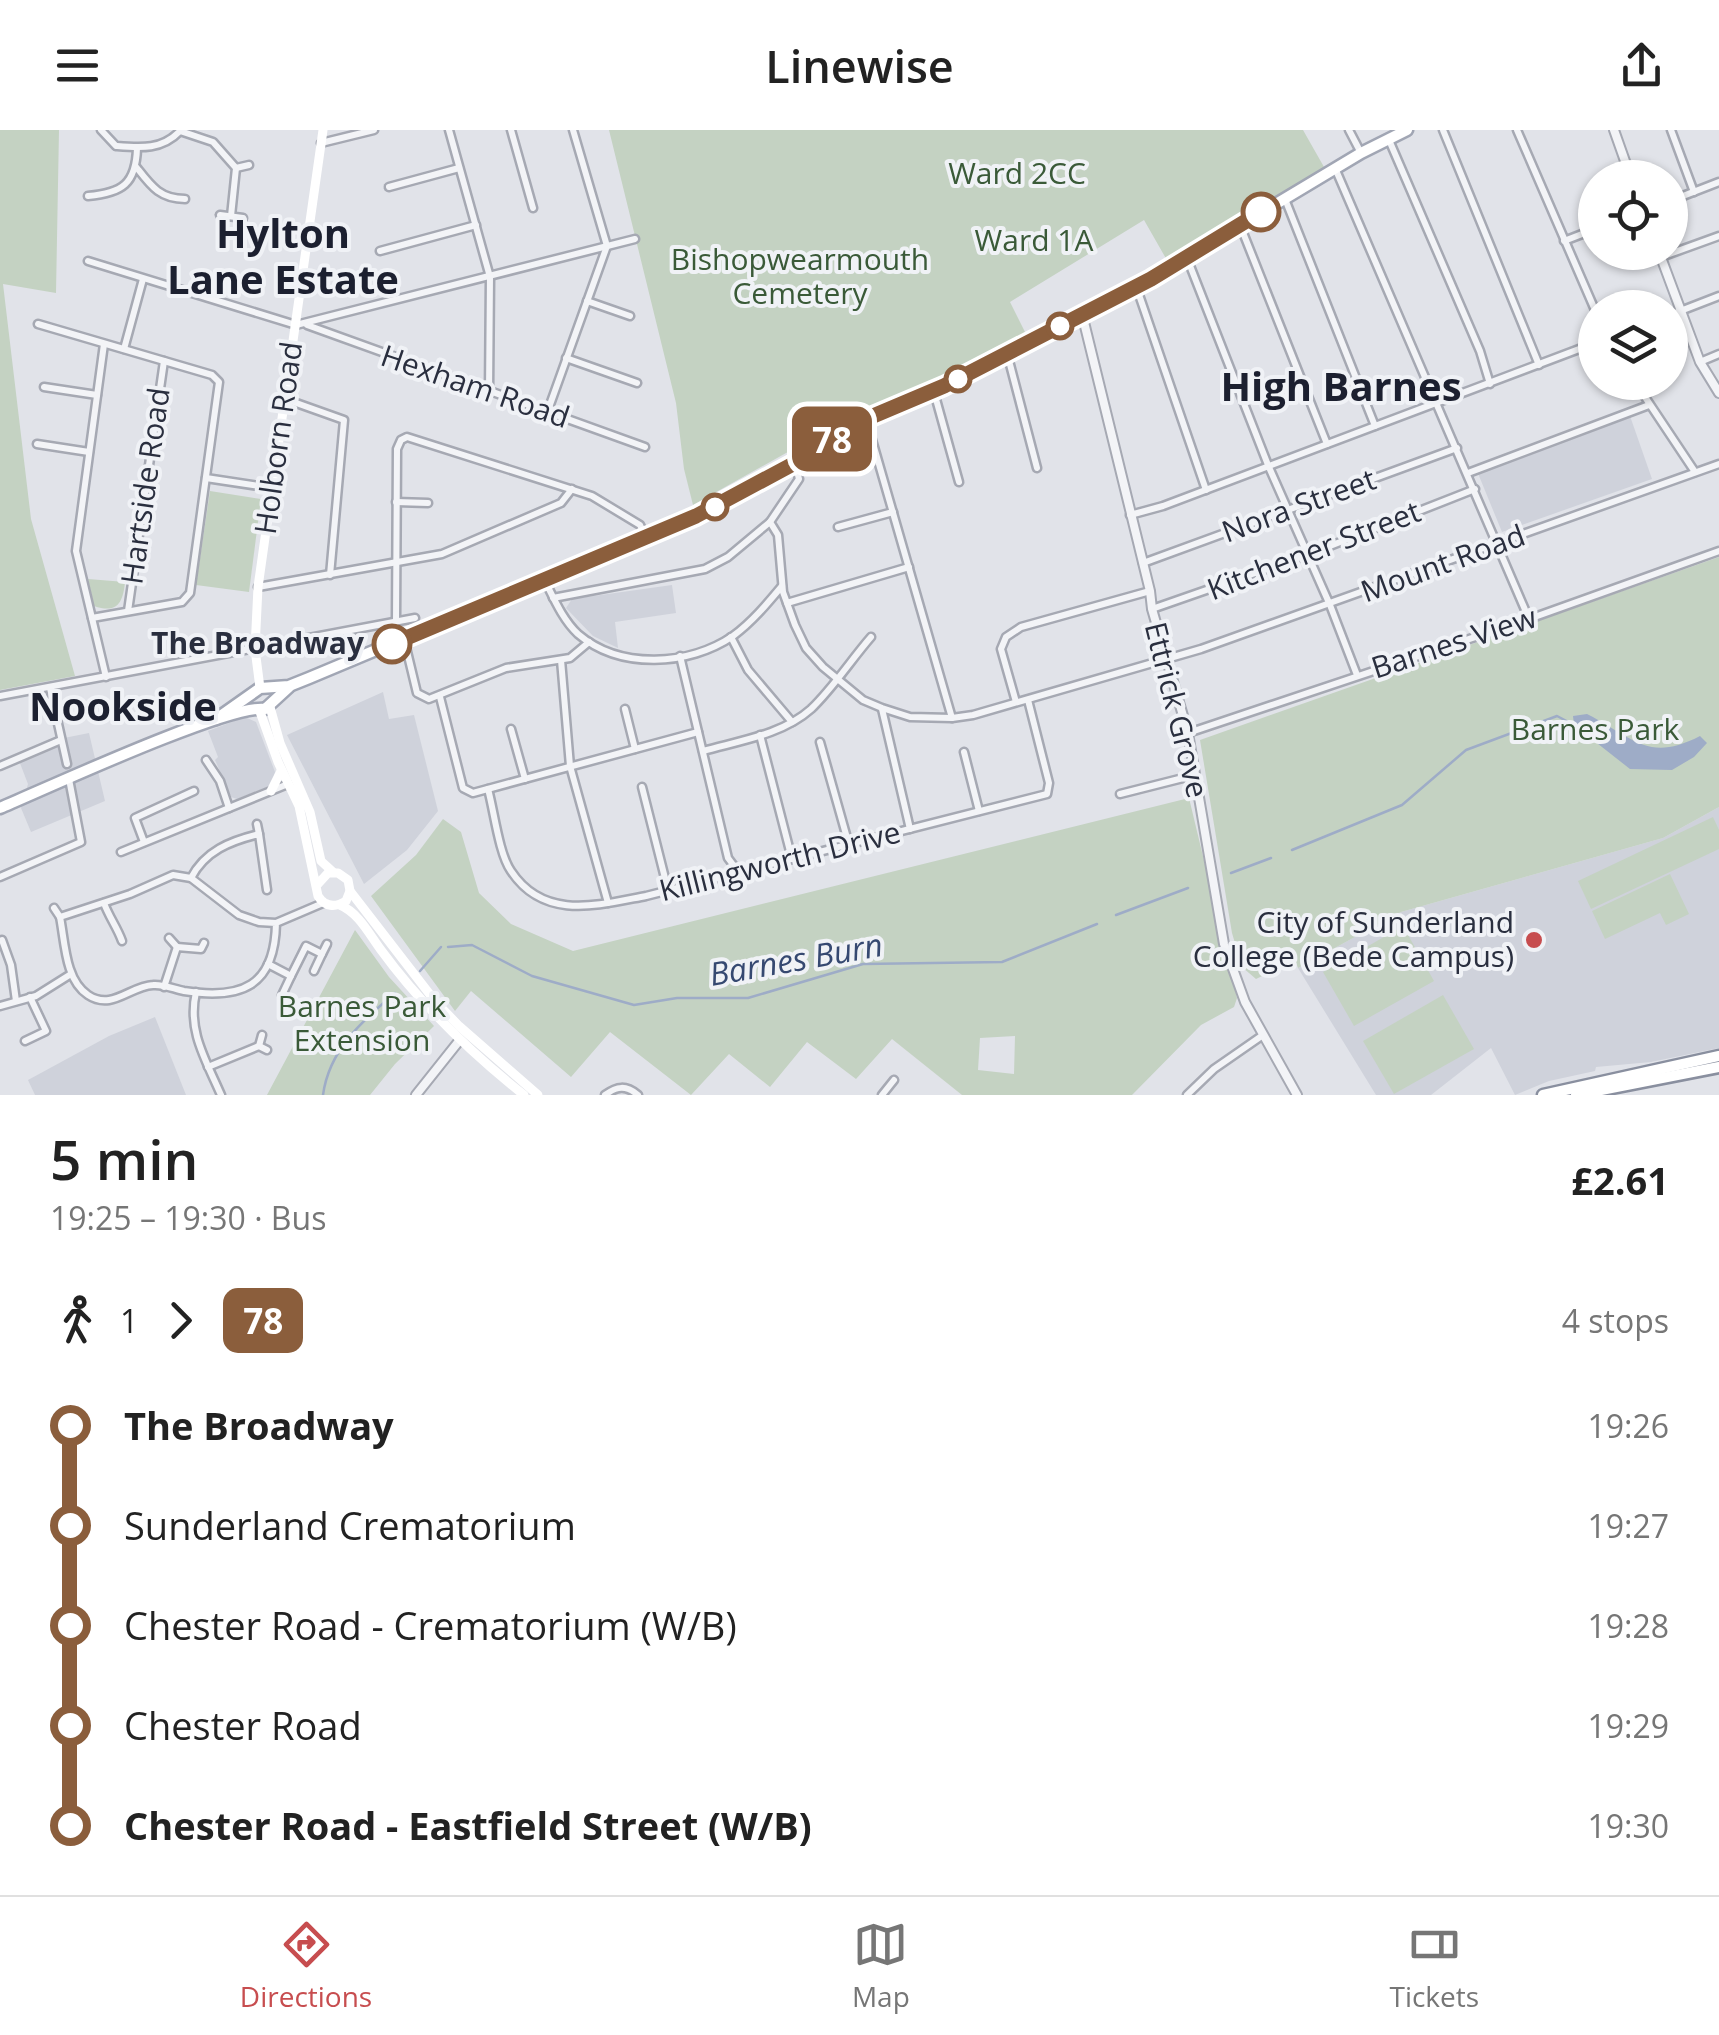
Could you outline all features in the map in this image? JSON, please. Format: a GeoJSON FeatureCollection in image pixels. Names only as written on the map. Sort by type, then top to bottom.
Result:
{"type":"FeatureCollection","features":[{"type":"Feature","properties":{"kind":"main road","name":"Holborn Road"},"geometry":{"type":"LineString","coordinates":[[260,689],[255,649],[258,587],[285,399],[301,325],[322,130]]}},
{"type":"Feature","properties":{"kind":"main road"},"geometry":{"type":"LineString","coordinates":[[0,808],[216,719],[265,705],[290,686],[646,540],[795,463],[866,419],[934,392],[1136,286],[1361,153],[1407,130]]}},
{"type":"Feature","properties":{"kind":"main road"},"geometry":{"type":"LineString","coordinates":[[216,719],[260,689],[290,686]]}},
{"type":"Feature","properties":{"kind":"main road"},"geometry":{"type":"LineString","coordinates":[[260,689],[252,701],[265,705]]}},
{"type":"Feature","properties":{"kind":"main road"},"geometry":{"type":"LineString","coordinates":[[260,689],[272,692],[265,705],[281,769],[298,806],[318,896],[324,903],[340,905],[356,915],[410,987],[524,1095]]}},
{"type":"Feature","properties":{"kind":"main road"},"geometry":{"type":"LineString","coordinates":[[265,705],[310,812],[321,862],[348,880],[350,892],[462,1037],[538,1095]]}},
{"type":"Feature","properties":{"kind":"main road"},"geometry":{"type":"LineString","coordinates":[[271,790],[281,769]]}},
{"type":"Feature","properties":{"kind":"main road"},"geometry":{"type":"LineString","coordinates":[[317,885],[322,876],[332,872]]}},
{"type":"Feature","properties":{"kind":"main road"},"geometry":{"type":"LineString","coordinates":[[340,905],[350,892]]}},
{"type":"Feature","properties":{"kind":"main road"},"geometry":{"type":"LineString","coordinates":[[1543,1095],[1719,1056]]}},
{"type":"Feature","properties":{"kind":"main road"},"geometry":{"type":"LineString","coordinates":[[1576,1095],[1719,1067]]}},
{"type":"Feature","properties":{"kind":"street"},"geometry":{"type":"LineString","coordinates":[[101,130],[116,146],[161,145],[181,131],[213,142],[236,168],[232,216]]}},
{"type":"Feature","properties":{"kind":"street"},"geometry":{"type":"LineString","coordinates":[[321,143],[374,130]]}},
{"type":"Feature","properties":{"kind":"street"},"geometry":{"type":"LineString","coordinates":[[449,130],[490,277],[489,392]]}},
{"type":"Feature","properties":{"kind":"street"},"geometry":{"type":"LineString","coordinates":[[511,130],[533,208]]}},
{"type":"Feature","properties":{"kind":"street"},"geometry":{"type":"LineString","coordinates":[[547,413],[607,246],[573,130]]}},
{"type":"Feature","properties":{"kind":"street"},"geometry":{"type":"LineString","coordinates":[[1348,130],[1361,153]]}},
{"type":"Feature","properties":{"kind":"street"},"geometry":{"type":"LineString","coordinates":[[1443,130],[1538,365]]}},
{"type":"Feature","properties":{"kind":"street"},"geometry":{"type":"LineString","coordinates":[[1517,130],[1586,290]]}},
{"type":"Feature","properties":{"kind":"street"},"geometry":{"type":"LineString","coordinates":[[1614,130],[1625,160]]}},
{"type":"Feature","properties":{"kind":"street"},"geometry":{"type":"LineString","coordinates":[[1670,130],[1694,192]]}},
{"type":"Feature","properties":{"kind":"street"},"geometry":{"type":"LineString","coordinates":[[1389,139],[1480,351],[1490,384]]}},
{"type":"Feature","properties":{"kind":"street"},"geometry":{"type":"LineString","coordinates":[[137,148],[137,168],[155,191],[169,199],[185,199]]}},
{"type":"Feature","properties":{"kind":"street"},"geometry":{"type":"LineString","coordinates":[[236,168],[249,165]]}},
{"type":"Feature","properties":{"kind":"street"},"geometry":{"type":"LineString","coordinates":[[88,196],[114,194],[137,168]]}},
{"type":"Feature","properties":{"kind":"street"},"geometry":{"type":"LineString","coordinates":[[390,188],[460,168]]}},
{"type":"Feature","properties":{"kind":"street"},"geometry":{"type":"LineString","coordinates":[[1335,168],[1530,620]]}},
{"type":"Feature","properties":{"kind":"street"},"geometry":{"type":"LineString","coordinates":[[1688,194],[1719,182]]}},
{"type":"Feature","properties":{"kind":"street"},"geometry":{"type":"LineString","coordinates":[[1284,198],[1375,426]]}},
{"type":"Feature","properties":{"kind":"street"},"geometry":{"type":"LineString","coordinates":[[220,215],[243,218]]}},
{"type":"Feature","properties":{"kind":"street"},"geometry":{"type":"LineString","coordinates":[[380,251],[476,225]]}},
{"type":"Feature","properties":{"kind":"street"},"geometry":{"type":"LineString","coordinates":[[1240,225],[1327,444]]}},
{"type":"Feature","properties":{"kind":"street"},"geometry":{"type":"LineString","coordinates":[[1564,240],[1578,235]]}},
{"type":"Feature","properties":{"kind":"street"},"geometry":{"type":"LineString","coordinates":[[1688,246],[1719,236]]}},
{"type":"Feature","properties":{"kind":"street"},"geometry":{"type":"LineString","coordinates":[[301,325],[635,239]]}},
{"type":"Feature","properties":{"kind":"street"},"geometry":{"type":"LineString","coordinates":[[1187,258],[1268,465],[1357,675]]}},
{"type":"Feature","properties":{"kind":"street","name":"Hexham Road"},"geometry":{"type":"LineString","coordinates":[[88,260],[301,325],[645,447]]}},
{"type":"Feature","properties":{"kind":"street"},"geometry":{"type":"LineString","coordinates":[[124,349],[144,279]]}},
{"type":"Feature","properties":{"kind":"street"},"geometry":{"type":"LineString","coordinates":[[1136,286],[1206,490]]}},
{"type":"Feature","properties":{"kind":"street"},"geometry":{"type":"LineString","coordinates":[[1688,308],[1719,296]]}},
{"type":"Feature","properties":{"kind":"street"},"geometry":{"type":"LineString","coordinates":[[587,301],[630,316]]}},
{"type":"Feature","properties":{"kind":"street","name":"Ettrick Grove"},"geometry":{"type":"LineString","coordinates":[[1082,314],[1152,609],[1188,733],[1224,944],[1244,1002],[1295,1094]]}},
{"type":"Feature","properties":{"kind":"street"},"geometry":{"type":"LineString","coordinates":[[38,324],[212,375],[219,382],[190,593],[182,602],[92,618]]}},
{"type":"Feature","properties":{"kind":"street"},"geometry":{"type":"LineString","coordinates":[[1688,330],[1700,362],[1719,393]]}},
{"type":"Feature","properties":{"kind":"street"},"geometry":{"type":"LineString","coordinates":[[104,344],[76,552],[106,677]]}},
{"type":"Feature","properties":{"kind":"street"},"geometry":{"type":"LineString","coordinates":[[1130,515],[1578,350]]}},
{"type":"Feature","properties":{"kind":"street"},"geometry":{"type":"LineString","coordinates":[[1007,353],[1037,468]]}},
{"type":"Feature","properties":{"kind":"street"},"geometry":{"type":"LineString","coordinates":[[1700,362],[1719,354]]}},
{"type":"Feature","properties":{"kind":"street"},"geometry":{"type":"LineString","coordinates":[[566,358],[638,383]]}},
{"type":"Feature","properties":{"kind":"street","name":"Hartside Road"},"geometry":{"type":"LineString","coordinates":[[128,612],[164,361]]}},
{"type":"Feature","properties":{"kind":"street"},"geometry":{"type":"LineString","coordinates":[[44,387],[97,394]]}},
{"type":"Feature","properties":{"kind":"street"},"geometry":{"type":"LineString","coordinates":[[934,392],[958,482]]}},
{"type":"Feature","properties":{"kind":"street"},"geometry":{"type":"LineString","coordinates":[[285,399],[344,420],[330,575]]}},
{"type":"Feature","properties":{"kind":"street"},"geometry":{"type":"LineString","coordinates":[[1646,400],[1694,472]]}},
{"type":"Feature","properties":{"kind":"street"},"geometry":{"type":"LineString","coordinates":[[1467,473],[1649,405]]}},
{"type":"Feature","properties":{"kind":"street"},"geometry":{"type":"LineString","coordinates":[[866,419],[952,718]]}},
{"type":"Feature","properties":{"kind":"street"},"geometry":{"type":"LineString","coordinates":[[396,622],[397,449],[407,437],[592,496],[640,525],[646,540]]}},
{"type":"Feature","properties":{"kind":"street"},"geometry":{"type":"LineString","coordinates":[[37,444],[90,452]]}},
{"type":"Feature","properties":{"kind":"street","name":"Nora Street"},"geometry":{"type":"LineString","coordinates":[[1142,564],[1456,448]]}},
{"type":"Feature","properties":{"kind":"street"},"geometry":{"type":"LineString","coordinates":[[553,598],[704,569],[728,557],[770,522],[799,480],[795,463]]}},
{"type":"Feature","properties":{"kind":"street","name":"Mount Road"},"geometry":{"type":"LineString","coordinates":[[882,708],[910,717],[952,718],[1166,660],[1719,464]]}},
{"type":"Feature","properties":{"kind":"street"},"geometry":{"type":"LineString","coordinates":[[206,478],[272,488]]}},
{"type":"Feature","properties":{"kind":"street"},"geometry":{"type":"LineString","coordinates":[[258,587],[442,554],[562,504],[572,489]]}},
{"type":"Feature","properties":{"kind":"street","name":"Kitchener Street"},"geometry":{"type":"LineString","coordinates":[[1152,609],[1307,555],[1474,489]]}},
{"type":"Feature","properties":{"kind":"street"},"geometry":{"type":"LineString","coordinates":[[396,502],[428,503]]}},
{"type":"Feature","properties":{"kind":"street"},"geometry":{"type":"LineString","coordinates":[[838,527],[893,512]]}},
{"type":"Feature","properties":{"kind":"street"},"geometry":{"type":"LineString","coordinates":[[770,522],[779,538],[787,603],[806,648],[836,678],[864,700],[882,708],[910,829]]}},
{"type":"Feature","properties":{"kind":"street","name":"Barnes View"},"geometry":{"type":"LineString","coordinates":[[1188,733],[1530,620],[1719,551]]}},
{"type":"Feature","properties":{"kind":"street"},"geometry":{"type":"LineString","coordinates":[[385,566],[395,578]]}},
{"type":"Feature","properties":{"kind":"street"},"geometry":{"type":"LineString","coordinates":[[787,603],[908,566]]}},
{"type":"Feature","properties":{"kind":"street"},"geometry":{"type":"LineString","coordinates":[[545,581],[569,623],[590,642],[635,659],[694,654],[731,637],[783,585]]}},
{"type":"Feature","properties":{"kind":"street"},"geometry":{"type":"LineString","coordinates":[[1016,702],[1001,648],[1006,637],[1021,628],[1150,591]]}},
{"type":"Feature","properties":{"kind":"street"},"geometry":{"type":"LineString","coordinates":[[0,696],[415,618]]}},
{"type":"Feature","properties":{"kind":"street"},"geometry":{"type":"LineString","coordinates":[[731,637],[748,670],[792,722]]}},
{"type":"Feature","properties":{"kind":"street"},"geometry":{"type":"LineString","coordinates":[[702,752],[760,735],[810,710],[871,637]]}},
{"type":"Feature","properties":{"kind":"street"},"geometry":{"type":"LineString","coordinates":[[404,639],[418,693],[429,700],[506,668],[578,654],[590,642]]}},
{"type":"Feature","properties":{"kind":"street"},"geometry":{"type":"LineString","coordinates":[[680,656],[728,858],[736,870]]}},
{"type":"Feature","properties":{"kind":"street"},"geometry":{"type":"LineString","coordinates":[[561,660],[570,766],[608,903]]}},
{"type":"Feature","properties":{"kind":"street"},"geometry":{"type":"LineString","coordinates":[[50,688],[67,764]]}},
{"type":"Feature","properties":{"kind":"street"},"geometry":{"type":"LineString","coordinates":[[440,697],[463,788],[473,793],[698,732]]}},
{"type":"Feature","properties":{"kind":"street","name":"Killingworth Drive"},"geometry":{"type":"LineString","coordinates":[[488,789],[508,869],[521,883],[565,907],[608,903],[1046,794],[1050,783],[1028,700]]}},
{"type":"Feature","properties":{"kind":"street"},"geometry":{"type":"LineString","coordinates":[[625,709],[635,749]]}},
{"type":"Feature","properties":{"kind":"street"},"geometry":{"type":"LineString","coordinates":[[512,729],[525,779]]}},
{"type":"Feature","properties":{"kind":"street"},"geometry":{"type":"LineString","coordinates":[[760,735],[792,859]]}},
{"type":"Feature","properties":{"kind":"street"},"geometry":{"type":"LineString","coordinates":[[0,766],[61,740]]}},
{"type":"Feature","properties":{"kind":"street"},"geometry":{"type":"LineString","coordinates":[[820,742],[849,845]]}},
{"type":"Feature","properties":{"kind":"street"},"geometry":{"type":"LineString","coordinates":[[964,752],[980,811]]}},
{"type":"Feature","properties":{"kind":"street"},"geometry":{"type":"LineString","coordinates":[[206,760],[220,781],[229,808]]}},
{"type":"Feature","properties":{"kind":"street"},"geometry":{"type":"LineString","coordinates":[[1120,794],[1194,775]]}},
{"type":"Feature","properties":{"kind":"street"},"geometry":{"type":"LineString","coordinates":[[0,877],[81,842],[68,779]]}},
{"type":"Feature","properties":{"kind":"street"},"geometry":{"type":"LineString","coordinates":[[120,852],[288,784]]}},
{"type":"Feature","properties":{"kind":"street"},"geometry":{"type":"LineString","coordinates":[[642,787],[668,890]]}},
{"type":"Feature","properties":{"kind":"street"},"geometry":{"type":"LineString","coordinates":[[144,842],[135,818],[194,791]]}},
{"type":"Feature","properties":{"kind":"street"},"geometry":{"type":"LineString","coordinates":[[258,824],[267,890]]}},
{"type":"Feature","properties":{"kind":"street"},"geometry":{"type":"LineString","coordinates":[[192,878],[197,866],[211,852],[259,834]]}},
{"type":"Feature","properties":{"kind":"street"},"geometry":{"type":"LineString","coordinates":[[60,918],[174,874],[192,878],[239,915],[259,922],[276,923],[324,903]]}},
{"type":"Feature","properties":{"kind":"street"},"geometry":{"type":"LineString","coordinates":[[104,903],[110,923],[122,941]]}},
{"type":"Feature","properties":{"kind":"street"},"geometry":{"type":"LineString","coordinates":[[54,908],[60,918],[71,974],[91,998],[104,1001],[142,987],[235,994],[250,986],[268,964],[276,923]]}},
{"type":"Feature","properties":{"kind":"street"},"geometry":{"type":"LineString","coordinates":[[169,938],[177,947],[202,949],[204,943]]}},
{"type":"Feature","properties":{"kind":"street"},"geometry":{"type":"LineString","coordinates":[[2,940],[11,964],[16,1002]]}},
{"type":"Feature","properties":{"kind":"street"},"geometry":{"type":"LineString","coordinates":[[314,971],[327,944]]}},
{"type":"Feature","properties":{"kind":"street"},"geometry":{"type":"LineString","coordinates":[[282,994],[306,946],[322,954]]}},
{"type":"Feature","properties":{"kind":"street"},"geometry":{"type":"LineString","coordinates":[[164,986],[177,947]]}},
{"type":"Feature","properties":{"kind":"street"},"geometry":{"type":"LineString","coordinates":[[268,964],[291,976]]}},
{"type":"Feature","properties":{"kind":"street"},"geometry":{"type":"LineString","coordinates":[[0,1006],[30,997],[71,974]]}},
{"type":"Feature","properties":{"kind":"street"},"geometry":{"type":"LineString","coordinates":[[196,992],[192,1009],[194,1032],[220,1095]]}},
{"type":"Feature","properties":{"kind":"street"},"geometry":{"type":"LineString","coordinates":[[25,1041],[46,1031],[30,997]]}},
{"type":"Feature","properties":{"kind":"street"},"geometry":{"type":"LineString","coordinates":[[208,1067],[263,1048],[262,1035]]}},
{"type":"Feature","properties":{"kind":"street"},"geometry":{"type":"LineString","coordinates":[[1187,1095],[1214,1068],[1264,1035]]}},
{"type":"Feature","properties":{"kind":"street"},"geometry":{"type":"LineString","coordinates":[[418,1094],[462,1037]]}},
{"type":"Feature","properties":{"kind":"street"},"geometry":{"type":"LineString","coordinates":[[882,1095],[894,1080]]}},
{"type":"Feature","properties":{"kind":"street"},"geometry":{"type":"LineString","coordinates":[[605,1095],[614,1088],[629,1088],[638,1095]]}},
{"type":"Feature","properties":{"kind":"shaded area"},"geometry":{"type":"Polygon","coordinates":[[[1630,416],[1652,479],[1502,532],[1477,471],[1630,416]]]}},
{"type":"Feature","properties":{"kind":"shaded area"},"geometry":{"type":"Polygon","coordinates":[[[672,585],[676,613],[615,622],[618,648],[593,636],[566,608],[572,599],[672,585]]]}},
{"type":"Feature","properties":{"kind":"shaded area"},"geometry":{"type":"Polygon","coordinates":[[[383,692],[389,719],[414,715],[438,811],[407,850],[364,884],[287,735],[383,692]]]}},
{"type":"Feature","properties":{"kind":"shaded area"},"geometry":{"type":"Polygon","coordinates":[[[245,717],[256,722],[275,772],[272,785],[237,799],[231,797],[215,760],[218,757],[208,731],[245,717]]]}},
{"type":"Feature","properties":{"kind":"shaded area"},"geometry":{"type":"Polygon","coordinates":[[[89,733],[105,801],[31,832],[21,808],[28,784],[18,758],[64,738],[89,733]]]}},
{"type":"Feature","properties":{"kind":"shaded area","name":"City of Sunderland College (Bede Campus)"},"geometry":{"type":"Polygon","coordinates":[[[1719,807],[1719,1048],[1651,1062],[1596,1067],[1595,1071],[1549,1081],[1515,1095],[1491,1048],[1431,1095],[1376,1095],[1298,968],[1401,912],[1663,838],[1719,807]]]}},
{"type":"Feature","properties":{"kind":"shaded area"},"geometry":{"type":"Polygon","coordinates":[[[155,1017],[186,1095],[35,1095],[28,1080],[109,1036],[155,1017]]]}},
{"type":"Feature","properties":{"kind":"green space"},"geometry":{"type":"Polygon","coordinates":[[[0,130],[59,130],[56,293],[3,284],[31,519],[75,676],[0,690],[0,130]]]}},
{"type":"Feature","properties":{"kind":"green space","name":"Bishopwearmouth Cemetery"},"geometry":{"type":"Polygon","coordinates":[[[609,130],[1303,130],[1324,167],[1168,262],[1144,220],[1010,302],[1027,336],[948,379],[852,416],[693,505],[676,403],[609,130]]]}},
{"type":"Feature","properties":{"kind":"green space"},"geometry":{"type":"Polygon","coordinates":[[[210,491],[261,499],[249,592],[196,585],[210,491]]]}},
{"type":"Feature","properties":{"kind":"green space","name":"Barnes Park"},"geometry":{"type":"Polygon","coordinates":[[[1719,557],[1719,807],[1663,838],[1401,912],[1298,968],[1295,960],[1256,979],[1242,967],[1232,933],[1200,740],[1719,557]]]}},
{"type":"Feature","properties":{"kind":"green space"},"geometry":{"type":"Polygon","coordinates":[[[88,579],[125,582],[117,605],[108,609],[94,606],[88,579]]]}},
{"type":"Feature","properties":{"kind":"green space","name":"Barnes Park Extension"},"geometry":{"type":"Polygon","coordinates":[[[1189,798],[1237,998],[1234,1007],[1201,1025],[1132,1095],[962,1095],[892,1039],[856,1079],[807,1042],[770,1087],[729,1054],[691,1095],[610,1032],[571,1077],[471,991],[455,1011],[371,896],[416,855],[443,819],[461,832],[479,893],[511,924],[573,951],[1189,798]],[[1015,1036],[980,1038],[978,1070],[1014,1074],[1015,1036]]]}},
{"type":"Feature","properties":{"kind":"green space"},"geometry":{"type":"Polygon","coordinates":[[[1713,817],[1719,830],[1719,849],[1591,909],[1578,881],[1713,817]]]}},
{"type":"Feature","properties":{"kind":"green space"},"geometry":{"type":"Polygon","coordinates":[[[1670,874],[1689,914],[1666,925],[1660,913],[1605,939],[1592,911],[1670,874]]]}},
{"type":"Feature","properties":{"kind":"green space"},"geometry":{"type":"Polygon","coordinates":[[[1403,926],[1434,981],[1354,1026],[1323,972],[1403,926]]]}},
{"type":"Feature","properties":{"kind":"green space","name":"Barnes Park Extension"},"geometry":{"type":"Polygon","coordinates":[[[355,930],[389,977],[434,1026],[370,1095],[267,1095],[355,930]]]}},
{"type":"Feature","properties":{"kind":"green space"},"geometry":{"type":"Polygon","coordinates":[[[1443,995],[1474,1049],[1394,1094],[1363,1041],[1443,995]]]}},
{"type":"Feature","properties":{"kind":"water"},"geometry":{"type":"Polygon","coordinates":[[[1587,714],[1630,739],[1654,747],[1682,744],[1700,736],[1707,743],[1694,757],[1672,770],[1630,769],[1574,725],[1573,716],[1587,714]]]}},
{"type":"Feature","properties":{"kind":"waterway","name":"Barnes Burn"},"geometry":{"type":"LineString","coordinates":[[1292,850],[1402,805],[1466,750],[1557,716],[1574,725]]}},
{"type":"Feature","properties":{"kind":"waterway","name":"Barnes Burn"},"geometry":{"type":"LineString","coordinates":[[1231,873],[1271,858]]}},
{"type":"Feature","properties":{"kind":"waterway"},"geometry":{"type":"LineString","coordinates":[[1116,915],[1188,888]]}},
{"type":"Feature","properties":{"kind":"waterway","name":"Barnes Burn"},"geometry":{"type":"LineString","coordinates":[[448,947],[472,945],[532,976],[634,1005],[677,998],[748,998],[863,964],[1002,962],[1097,924]]}},
{"type":"Feature","properties":{"kind":"waterway"},"geometry":{"type":"LineString","coordinates":[[420,971],[441,947]]}},
{"type":"Feature","properties":{"kind":"waterway","name":"Barnes Burn"},"geometry":{"type":"LineString","coordinates":[[323,1095],[340,1050],[395,993]]}},
{"type":"Feature","properties":{"kind":"bus line","name":"78"},"geometry":{"type":"LineString","coordinates":[[392,644],[696,516],[795,463],[866,419],[944,386],[1151,279],[1261,212]]}},
{"type":"Feature","properties":{"kind":"place","name":"The Broadway"},"geometry":{"type":"Point","coordinates":[392,644]}},
{"type":"Feature","properties":{"kind":"place","name":"City of Sunderland College (Bede Campus)"},"geometry":{"type":"Point","coordinates":[1534,940]}},
{"type":"Feature","properties":{"kind":"district","name":"Hylton Lane Estate"},"geometry":{"type":"Point","coordinates":[283,257]}},
{"type":"Feature","properties":{"kind":"district","name":"High Barnes"},"geometry":{"type":"Point","coordinates":[1341,387]}},
{"type":"Feature","properties":{"kind":"district","name":"Nookside"},"geometry":{"type":"Point","coordinates":[123,707]}},
{"type":"Feature","properties":{"kind":"park label","name":"Ward 2CC"},"geometry":{"type":"Point","coordinates":[1017,174]}},
{"type":"Feature","properties":{"kind":"park label","name":"Ward 1A"},"geometry":{"type":"Point","coordinates":[1034,241]}}]}
